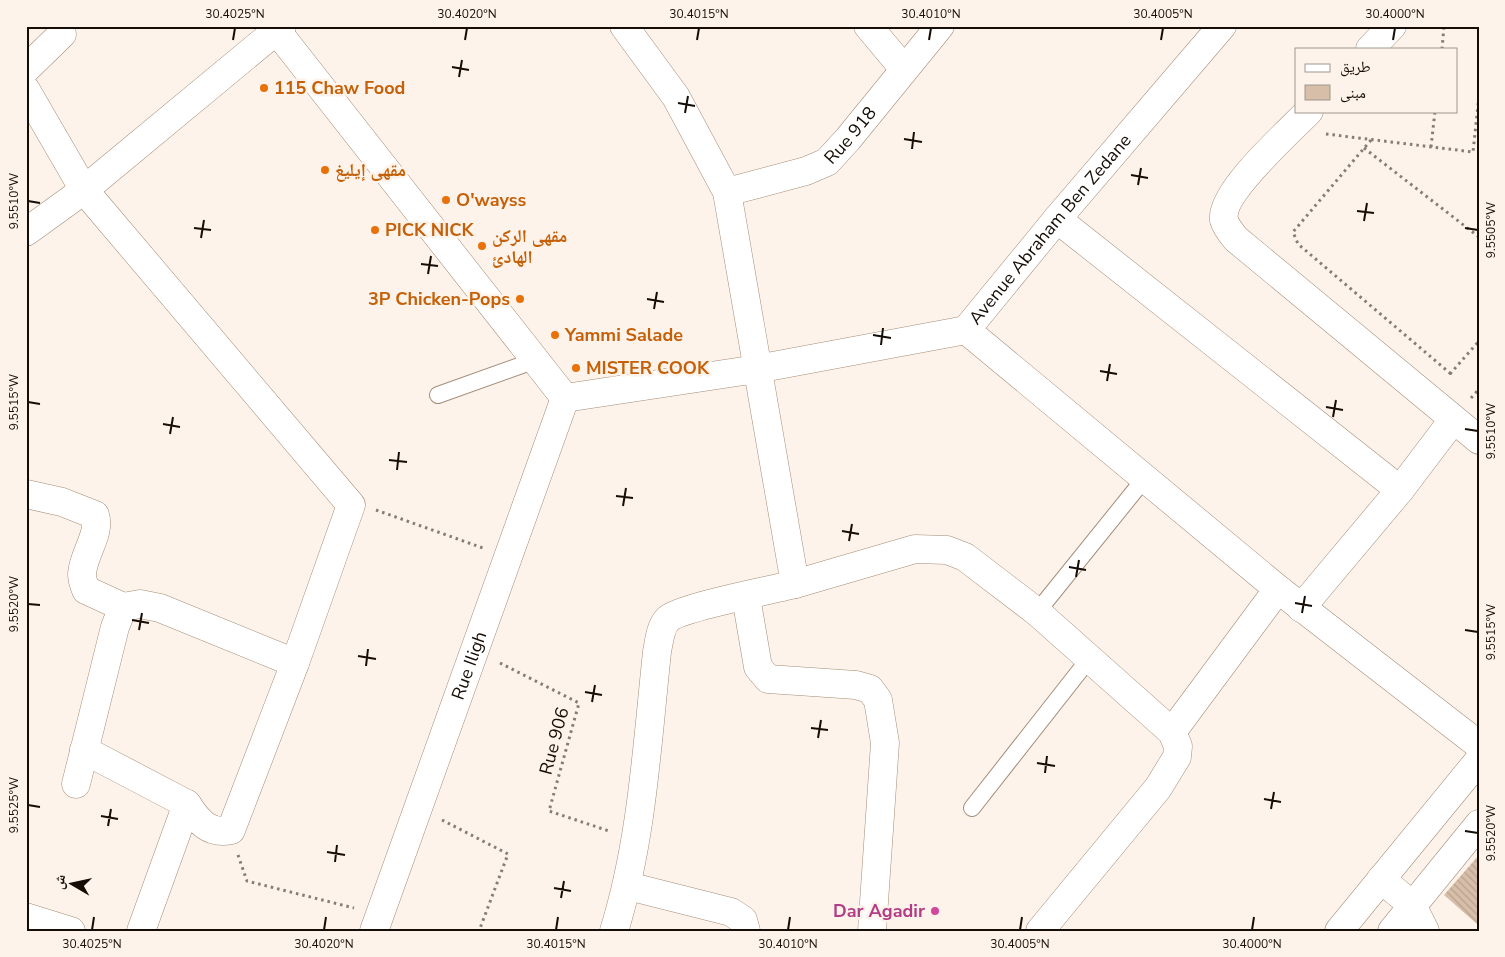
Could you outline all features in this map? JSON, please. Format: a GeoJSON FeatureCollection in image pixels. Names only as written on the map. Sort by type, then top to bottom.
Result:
{"type":"FeatureCollection","features":[{"type":"Feature","properties":{"kind":"street"},"geometry":{"type":"LineString","coordinates":[[624,26],[676,97],[727,192],[795,584]]}},
{"type":"Feature","properties":{"kind":"street"},"geometry":{"type":"LineString","coordinates":[[868,26],[904,68]]}},
{"type":"Feature","properties":{"kind":"street","name":"Rue 918"},"geometry":{"type":"LineString","coordinates":[[727,192],[806,171],[827,162],[940,26]]}},
{"type":"Feature","properties":{"kind":"street","name":"Avenue Abraham Ben Zedane"},"geometry":{"type":"LineString","coordinates":[[565,398],[758,369],[966,330],[1057,219],[1222,26]]}},
{"type":"Feature","properties":{"kind":"street"},"geometry":{"type":"LineString","coordinates":[[1371,48],[1392,26]]}},
{"type":"Feature","properties":{"kind":"street"},"geometry":{"type":"LineString","coordinates":[[26,232],[84,190],[277,28],[565,398]]}},
{"type":"Feature","properties":{"kind":"street"},"geometry":{"type":"LineString","coordinates":[[26,68],[62,34]]}},
{"type":"Feature","properties":{"kind":"street"},"geometry":{"type":"LineString","coordinates":[[26,90],[84,190],[351,505],[295,663],[231,830],[222,832],[209,829],[198,820],[187,804],[84,750]]}},
{"type":"Feature","properties":{"kind":"street"},"geometry":{"type":"LineString","coordinates":[[1300,121],[1236,186],[1226,207],[1224,218],[1227,228],[1236,239],[1452,420],[1479,440]]}},
{"type":"Feature","properties":{"kind":"street"},"geometry":{"type":"LineString","coordinates":[[1057,219],[1400,490]]}},
{"type":"Feature","properties":{"kind":"street"},"geometry":{"type":"LineString","coordinates":[[966,330],[1301,608],[1479,746]]}},
{"type":"Feature","properties":{"kind":"street","name":"Rue Iligh"},"geometry":{"type":"LineString","coordinates":[[377,923],[565,398]]}},
{"type":"Feature","properties":{"kind":"street"},"geometry":{"type":"LineString","coordinates":[[1301,608],[1400,490],[1452,420]]}},
{"type":"Feature","properties":{"kind":"street"},"geometry":{"type":"LineString","coordinates":[[26,494],[62,502],[95,515],[97,521],[95,534],[82,575],[86,590],[123,606],[140,604],[160,608],[295,663]]}},
{"type":"Feature","properties":{"kind":"street"},"geometry":{"type":"LineString","coordinates":[[614,931],[628,886],[636,840],[657,652],[661,632],[666,621],[674,615],[795,584],[914,549],[932,548],[947,550],[965,557],[1037,612],[1172,732],[1178,746],[1177,757],[1158,788],[1040,931]]}},
{"type":"Feature","properties":{"kind":"street"},"geometry":{"type":"LineString","coordinates":[[1172,732],[1278,589]]}},
{"type":"Feature","properties":{"kind":"street"},"geometry":{"type":"LineString","coordinates":[[746,597],[758,667],[768,679],[856,685],[870,689],[878,700],[885,742],[872,931]]}},
{"type":"Feature","properties":{"kind":"street"},"geometry":{"type":"LineString","coordinates":[[76,784],[115,627],[123,606]]}},
{"type":"Feature","properties":{"kind":"street"},"geometry":{"type":"LineString","coordinates":[[1339,931],[1479,760]]}},
{"type":"Feature","properties":{"kind":"street"},"geometry":{"type":"LineString","coordinates":[[141,931],[187,804]]}},
{"type":"Feature","properties":{"kind":"street"},"geometry":{"type":"LineString","coordinates":[[1392,931],[1479,824]]}},
{"type":"Feature","properties":{"kind":"street"},"geometry":{"type":"LineString","coordinates":[[1381,880],[1412,905],[1425,931]]}},
{"type":"Feature","properties":{"kind":"street"},"geometry":{"type":"LineString","coordinates":[[628,886],[731,912],[743,920],[746,931]]}},
{"type":"Feature","properties":{"kind":"street"},"geometry":{"type":"LineString","coordinates":[[26,917],[71,931]]}},
{"type":"Feature","properties":{"kind":"lane"},"geometry":{"type":"LineString","coordinates":[[438,395],[536,360]]}},
{"type":"Feature","properties":{"kind":"lane"},"geometry":{"type":"LineString","coordinates":[[1037,612],[1145,478]]}},
{"type":"Feature","properties":{"kind":"lane"},"geometry":{"type":"LineString","coordinates":[[972,808],[1089,659]]}},
{"type":"Feature","properties":{"kind":"path"},"geometry":{"type":"LineString","coordinates":[[1442,48],[1444,26]]}},
{"type":"Feature","properties":{"kind":"path"},"geometry":{"type":"LineString","coordinates":[[1300,121],[1371,140],[1473,152],[1479,96]]}},
{"type":"Feature","properties":{"kind":"path"},"geometry":{"type":"LineString","coordinates":[[1431,147],[1435,112]]}},
{"type":"Feature","properties":{"kind":"path"},"geometry":{"type":"LineString","coordinates":[[1371,140],[1293,232],[1294,239],[1451,374]]}},
{"type":"Feature","properties":{"kind":"path"},"geometry":{"type":"LineString","coordinates":[[1364,148],[1479,237]]}},
{"type":"Feature","properties":{"kind":"path"},"geometry":{"type":"LineString","coordinates":[[1429,400],[1479,341]]}},
{"type":"Feature","properties":{"kind":"path"},"geometry":{"type":"LineString","coordinates":[[351,505],[384,512],[508,557]]}},
{"type":"Feature","properties":{"kind":"path","name":"Rue 906"},"geometry":{"type":"LineString","coordinates":[[475,651],[579,702],[549,811],[636,840]]}},
{"type":"Feature","properties":{"kind":"path"},"geometry":{"type":"LineString","coordinates":[[418,808],[508,854],[478,931]]}},
{"type":"Feature","properties":{"kind":"path"},"geometry":{"type":"LineString","coordinates":[[231,830],[247,881],[377,923]]}},
{"type":"Feature","properties":{"kind":"building"},"geometry":{"type":"Polygon","coordinates":[[[1479,855],[1479,922],[1477,924],[1444,895],[1479,855]]]}},
{"type":"Feature","properties":{"kind":"place","name":"115 Chaw Food"},"geometry":{"type":"Point","coordinates":[264,88]}},
{"type":"Feature","properties":{"kind":"place","name":"مقهى إيليغ"},"geometry":{"type":"Point","coordinates":[325,170]}},
{"type":"Feature","properties":{"kind":"place","name":"O'wayss"},"geometry":{"type":"Point","coordinates":[446,200]}},
{"type":"Feature","properties":{"kind":"place","name":"PICK NICK"},"geometry":{"type":"Point","coordinates":[375,230]}},
{"type":"Feature","properties":{"kind":"place","name":"مقهى الركن الهادئ"},"geometry":{"type":"Point","coordinates":[482,246]}},
{"type":"Feature","properties":{"kind":"place","name":"3P Chicken-Pops"},"geometry":{"type":"Point","coordinates":[520,299]}},
{"type":"Feature","properties":{"kind":"place","name":"Yammi Salade"},"geometry":{"type":"Point","coordinates":[555,335]}},
{"type":"Feature","properties":{"kind":"place","name":"MISTER COOK"},"geometry":{"type":"Point","coordinates":[576,368]}},
{"type":"Feature","properties":{"kind":"place","name":"Dar Agadir"},"geometry":{"type":"Point","coordinates":[935,911]}}]}
